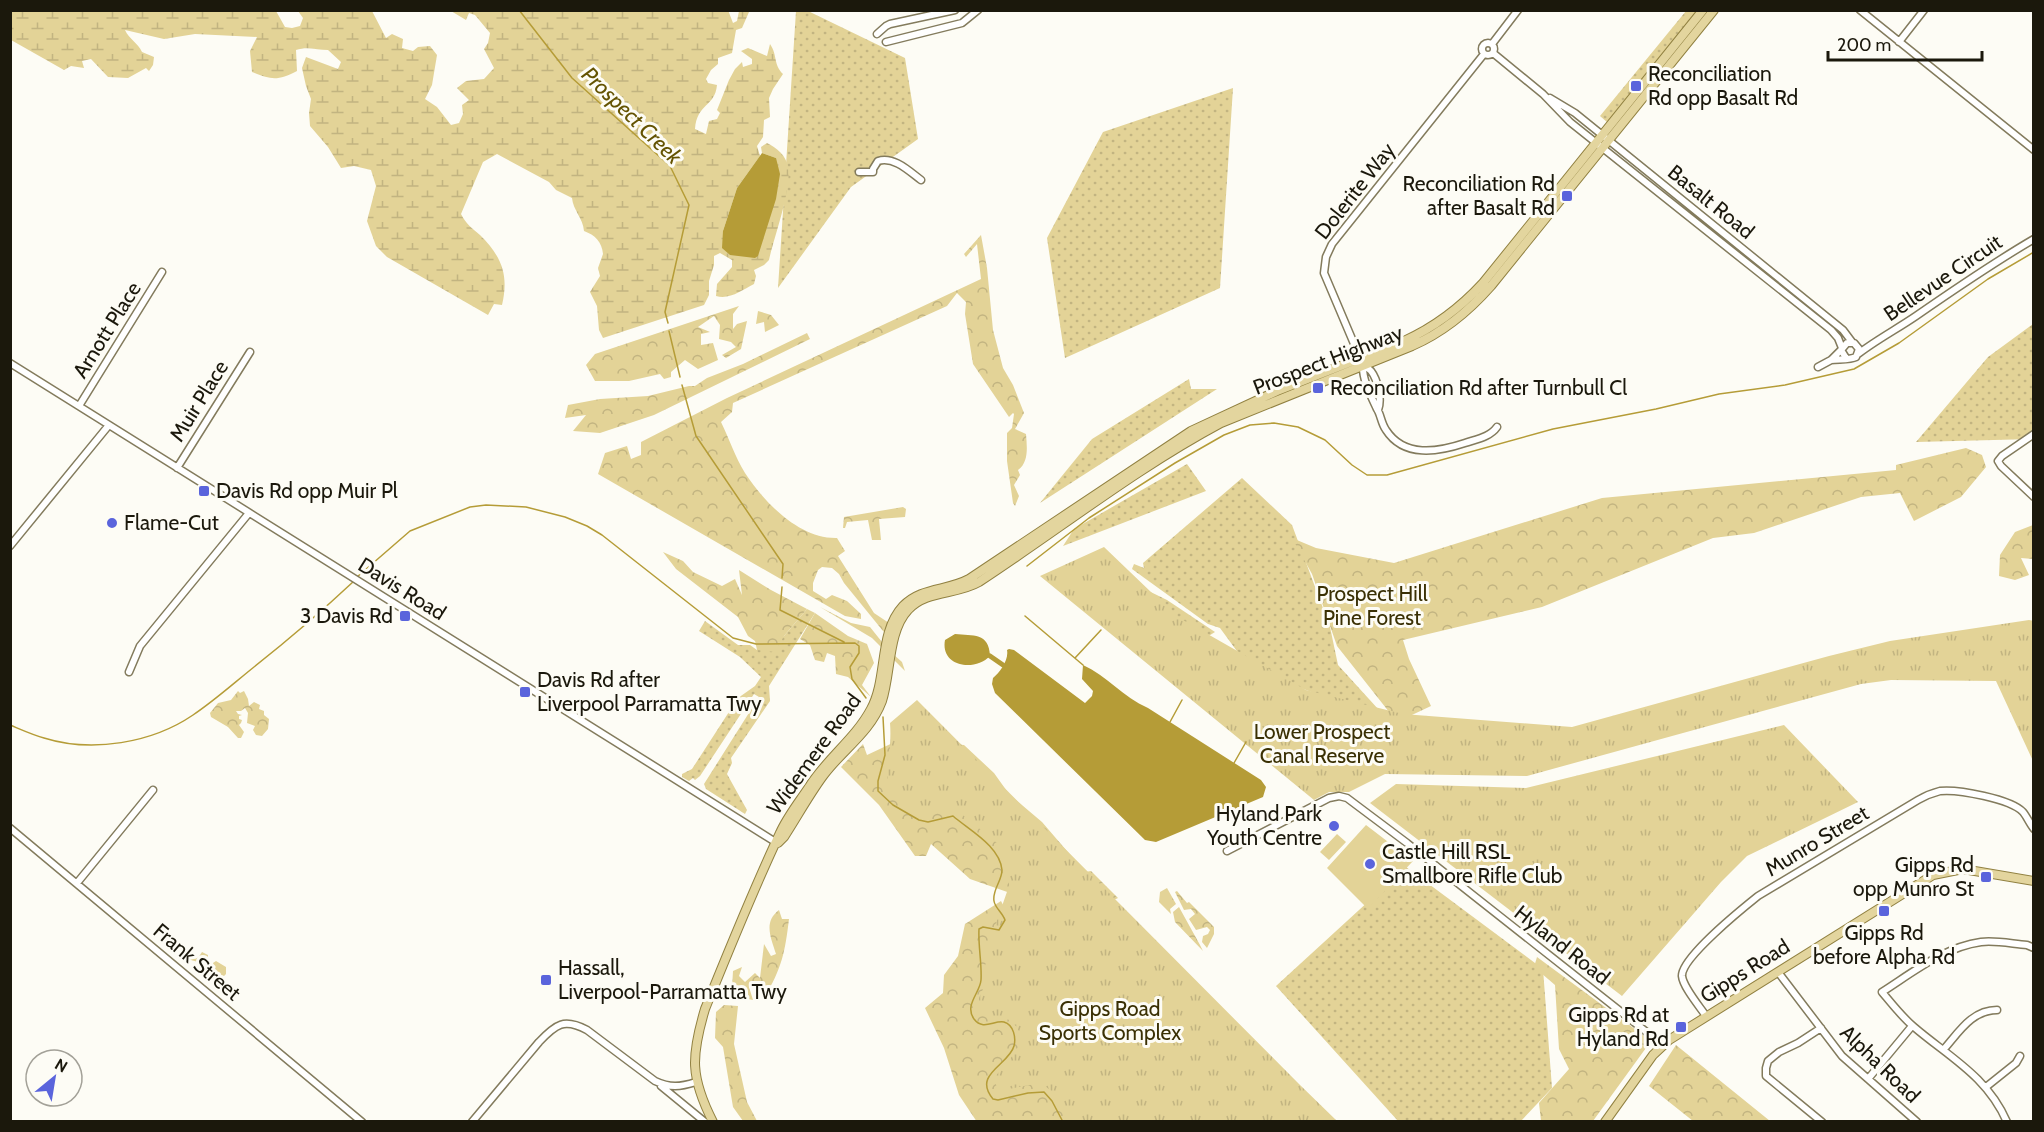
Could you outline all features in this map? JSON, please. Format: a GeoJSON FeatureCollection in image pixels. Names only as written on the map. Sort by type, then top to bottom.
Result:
{"type":"FeatureCollection","features":[{"type":"Feature","properties":{"kind":"main road","name":"Prospect Highway"},"geometry":{"type":"LineString","coordinates":[[1606,138],[1703,10]]}},
{"type":"Feature","properties":{"kind":"main road","name":"Prospect Highway"},"geometry":{"type":"LineString","coordinates":[[889,651],[899,623],[907,611],[918,602],[933,595],[953,593],[972,586],[1138,472],[1221,423],[1361,362],[1424,341],[1451,324],[1491,286],[1600,145],[1714,10]]}},
{"type":"Feature","properties":{"kind":"main road","name":"Widemere Road"},"geometry":{"type":"LineString","coordinates":[[713,1122],[696,1082],[694,1050],[705,1009],[759,878],[777,843],[784,837],[823,776],[873,720],[880,698],[889,651]]}},
{"type":"Feature","properties":{"kind":"main road","name":"Gipps Road"},"geometry":{"type":"LineString","coordinates":[[1605,1122],[1663,1045],[1706,1016],[1939,873],[1970,870],[2034,881]]}},
{"type":"Feature","properties":{"kind":"street"},"geometry":{"type":"LineString","coordinates":[[877,34],[886,26],[955,10]]}},
{"type":"Feature","properties":{"kind":"street"},"geometry":{"type":"LineString","coordinates":[[886,42],[962,23],[978,10]]}},
{"type":"Feature","properties":{"kind":"street"},"geometry":{"type":"LineString","coordinates":[[1492,44],[1518,10]]}},
{"type":"Feature","properties":{"kind":"street"},"geometry":{"type":"LineString","coordinates":[[1860,10],[2034,150]]}},
{"type":"Feature","properties":{"kind":"street"},"geometry":{"type":"LineString","coordinates":[[1899,42],[1924,10]]}},
{"type":"Feature","properties":{"kind":"street"},"geometry":{"type":"LineString","coordinates":[[1484,44],[1492,44],[1494,47],[1492,53],[1484,54],[1482,48],[1484,44]]}},
{"type":"Feature","properties":{"kind":"street","name":"Basalt Road"},"geometry":{"type":"LineString","coordinates":[[1492,53],[1543,94],[1570,122],[1842,330],[1853,342]]}},
{"type":"Feature","properties":{"kind":"street","name":"Dolerite Way"},"geometry":{"type":"LineString","coordinates":[[1484,54],[1332,244],[1326,257],[1324,273],[1361,362],[1371,371],[1380,404],[1378,410],[1388,433],[1406,447],[1419,451],[1445,450],[1488,436],[1497,427]]}},
{"type":"Feature","properties":{"kind":"street","name":"Basalt Road"},"geometry":{"type":"LineString","coordinates":[[1543,94],[1575,113],[1606,138],[1831,330],[1838,338],[1842,349]]}},
{"type":"Feature","properties":{"kind":"street"},"geometry":{"type":"LineString","coordinates":[[859,172],[873,172],[878,161],[883,159],[895,162],[921,180]]}},
{"type":"Feature","properties":{"kind":"street","name":"Bellevue Circuit"},"geometry":{"type":"LineString","coordinates":[[1858,354],[1990,264],[2034,239]]}},
{"type":"Feature","properties":{"kind":"street","name":"Arnott Place"},"geometry":{"type":"LineString","coordinates":[[79,406],[162,272]]}},
{"type":"Feature","properties":{"kind":"street"},"geometry":{"type":"LineString","coordinates":[[1818,367],[1831,360],[1847,342],[1853,342],[1859,349],[1854,358],[1831,360]]}},
{"type":"Feature","properties":{"kind":"street","name":"Bellevue Circuit"},"geometry":{"type":"LineString","coordinates":[[1853,342],[1870,344]]}},
{"type":"Feature","properties":{"kind":"street"},"geometry":{"type":"LineString","coordinates":[[1842,349],[1846,358]]}},
{"type":"Feature","properties":{"kind":"street","name":"Muir Place"},"geometry":{"type":"LineString","coordinates":[[177,468],[250,352]]}},
{"type":"Feature","properties":{"kind":"street","name":"Davis Road"},"geometry":{"type":"LineString","coordinates":[[10,363],[777,843]]}},
{"type":"Feature","properties":{"kind":"street"},"geometry":{"type":"LineString","coordinates":[[10,546],[109,425]]}},
{"type":"Feature","properties":{"kind":"street"},"geometry":{"type":"LineString","coordinates":[[2034,434],[1998,461],[2034,497]]}},
{"type":"Feature","properties":{"kind":"street"},"geometry":{"type":"LineString","coordinates":[[129,672],[140,646],[249,513]]}},
{"type":"Feature","properties":{"kind":"street"},"geometry":{"type":"LineString","coordinates":[[77,883],[153,790]]}},
{"type":"Feature","properties":{"kind":"street","name":"Munro Street"},"geometry":{"type":"LineString","coordinates":[[1706,1016],[1682,976],[1684,966],[1710,938],[1758,896],[1918,800],[1943,791],[1989,798],[2011,804],[2023,812],[2034,829]]}},
{"type":"Feature","properties":{"kind":"street","name":"Hyland Road"},"geometry":{"type":"LineString","coordinates":[[1227,851],[1329,798],[1347,798],[1663,1045]]}},
{"type":"Feature","properties":{"kind":"street","name":"Frank Street"},"geometry":{"type":"LineString","coordinates":[[10,828],[362,1122]]}},
{"type":"Feature","properties":{"kind":"street"},"geometry":{"type":"LineString","coordinates":[[2007,1122],[2000,1104],[1986,1087],[1944,1049],[1912,1026],[1882,992],[1933,959],[1960,947],[1982,942],[2027,945],[2034,948]]}},
{"type":"Feature","properties":{"kind":"street","name":"Alpha Road"},"geometry":{"type":"LineString","coordinates":[[1778,972],[1842,1056],[1917,1122]]}},
{"type":"Feature","properties":{"kind":"street"},"geometry":{"type":"LineString","coordinates":[[1944,1049],[1971,1018],[1981,1012],[1997,1010]]}},
{"type":"Feature","properties":{"kind":"street"},"geometry":{"type":"LineString","coordinates":[[472,1122],[550,1030],[559,1024],[568,1023],[587,1030],[705,1122]]}},
{"type":"Feature","properties":{"kind":"street"},"geometry":{"type":"LineString","coordinates":[[1868,1079],[1912,1026]]}},
{"type":"Feature","properties":{"kind":"street"},"geometry":{"type":"LineString","coordinates":[[1821,1028],[1779,1052],[1768,1061],[1766,1068],[1767,1076],[1822,1122]]}},
{"type":"Feature","properties":{"kind":"street"},"geometry":{"type":"LineString","coordinates":[[1986,1087],[2016,1063],[2020,1056]]}},
{"type":"Feature","properties":{"kind":"street"},"geometry":{"type":"LineString","coordinates":[[655,1081],[667,1086],[680,1087],[696,1082]]}},
{"type":"Feature","properties":{"kind":"green space"},"geometry":{"type":"Polygon","coordinates":[[[728,10],[733,23],[737,21],[739,11],[752,11],[749,12],[742,28],[736,30],[732,53],[718,58],[718,64],[706,79],[708,83],[717,85],[716,92],[699,114],[695,129],[706,134],[709,121],[717,119],[720,113],[717,110],[735,69],[742,62],[743,67],[752,64],[752,59],[741,51],[748,48],[767,56],[770,44],[778,67],[783,74],[769,98],[770,117],[764,120],[763,137],[757,146],[760,156],[737,188],[723,231],[776,158],[762,153],[761,147],[767,143],[783,155],[789,176],[769,260],[754,270],[756,276],[754,284],[736,294],[721,297],[716,296],[717,284],[732,267],[732,260],[720,253],[714,256],[709,295],[704,305],[603,338],[599,330],[597,306],[590,292],[600,276],[598,268],[603,254],[599,243],[595,237],[584,231],[572,198],[556,190],[549,182],[497,154],[483,162],[461,214],[488,243],[502,267],[505,284],[502,305],[494,304],[488,315],[387,257],[376,246],[367,221],[376,186],[371,170],[354,166],[341,168],[328,147],[310,126],[311,99],[302,68],[306,57],[338,69],[341,62],[328,50],[308,48],[296,50],[297,71],[279,78],[270,78],[252,72],[250,51],[257,37],[195,34],[164,39],[125,30],[142,52],[154,57],[149,71],[146,68],[128,78],[108,77],[91,59],[82,61],[84,68],[71,66],[64,70],[11,40],[11,11],[276,11],[285,27],[292,28],[300,26],[303,18],[298,11],[372,11],[386,38],[392,34],[403,39],[402,48],[413,51],[418,47],[430,46],[437,55],[432,85],[425,99],[437,107],[451,125],[459,123],[463,114],[462,105],[469,100],[457,88],[466,81],[484,79],[494,68],[484,49],[490,33],[475,15],[469,13],[466,20],[451,11],[728,10]]]}},
{"type":"Feature","properties":{"kind":"green space"},"geometry":{"type":"Polygon","coordinates":[[[796,11],[808,11],[905,58],[918,139],[851,187],[778,288],[796,11]]]}},
{"type":"Feature","properties":{"kind":"green space"},"geometry":{"type":"Polygon","coordinates":[[[1686,11],[1699,11],[1608,123],[1600,116],[1686,11]]]}},
{"type":"Feature","properties":{"kind":"green space"},"geometry":{"type":"Polygon","coordinates":[[[1233,88],[1220,288],[1065,358],[1047,238],[1103,132],[1233,88]]]}},
{"type":"Feature","properties":{"kind":"green space"},"geometry":{"type":"Polygon","coordinates":[[[981,235],[987,268],[993,330],[1003,368],[1013,385],[1024,413],[1015,429],[1026,434],[1027,449],[1026,459],[1018,470],[1020,475],[1014,485],[1019,496],[1015,506],[1007,461],[1007,433],[1012,428],[1014,414],[1009,417],[973,364],[965,314],[966,302],[957,293],[947,306],[733,403],[732,412],[721,422],[745,473],[772,507],[796,526],[823,537],[837,538],[845,551],[838,556],[874,613],[889,623],[886,633],[832,568],[822,567],[818,570],[813,583],[813,591],[826,599],[832,595],[847,601],[861,614],[861,619],[845,616],[598,474],[605,453],[627,446],[631,459],[641,455],[641,442],[727,398],[981,279],[977,244],[966,257],[964,254],[981,235]]]}},
{"type":"Feature","properties":{"kind":"green space"},"geometry":{"type":"Polygon","coordinates":[[[739,306],[733,314],[733,329],[737,324],[747,321],[741,349],[726,358],[722,355],[736,347],[731,342],[719,339],[720,325],[714,316],[698,327],[710,332],[701,334],[701,345],[713,343],[718,360],[698,369],[685,360],[671,372],[671,377],[664,379],[660,374],[629,381],[595,381],[586,365],[595,354],[739,306]]]}},
{"type":"Feature","properties":{"kind":"green space"},"geometry":{"type":"Polygon","coordinates":[[[758,311],[771,315],[779,325],[765,332],[764,322],[756,324],[758,311]]]}},
{"type":"Feature","properties":{"kind":"green space"},"geometry":{"type":"Polygon","coordinates":[[[2033,324],[2033,439],[1916,442],[1988,357],[2033,324]]]}},
{"type":"Feature","properties":{"kind":"green space"},"geometry":{"type":"Polygon","coordinates":[[[807,333],[810,339],[654,415],[600,433],[573,431],[586,415],[565,418],[568,405],[600,399],[648,396],[695,386],[707,378],[743,364],[807,333]]]}},
{"type":"Feature","properties":{"kind":"green space"},"geometry":{"type":"Polygon","coordinates":[[[1189,379],[1191,389],[1217,389],[1040,503],[1092,439],[1189,379]]]}},
{"type":"Feature","properties":{"kind":"green space","name":"Prospect Hill Pine Forest"},"geometry":{"type":"Polygon","coordinates":[[[1966,448],[1982,455],[1986,467],[1961,497],[1914,521],[1900,493],[1861,497],[1754,533],[1713,538],[1542,607],[1403,640],[1409,659],[1431,706],[1397,722],[1337,646],[1312,574],[1292,538],[1316,548],[1394,563],[1602,498],[1896,470],[1896,465],[1966,448]]]}},
{"type":"Feature","properties":{"kind":"green space"},"geometry":{"type":"Polygon","coordinates":[[[1187,464],[1206,491],[1063,546],[1074,529],[1187,464]]]}},
{"type":"Feature","properties":{"kind":"green space"},"geometry":{"type":"Polygon","coordinates":[[[1242,478],[1292,525],[1330,627],[1338,665],[1389,721],[1250,669],[1220,628],[1208,624],[1132,569],[1134,564],[1144,568],[1143,563],[1242,478]]]}},
{"type":"Feature","properties":{"kind":"green space"},"geometry":{"type":"Polygon","coordinates":[[[903,507],[906,509],[905,517],[879,519],[881,540],[872,540],[868,520],[847,522],[843,528],[844,517],[903,507]]]}},
{"type":"Feature","properties":{"kind":"green space"},"geometry":{"type":"Polygon","coordinates":[[[2033,525],[2033,559],[2021,558],[2029,575],[2015,580],[1999,576],[2000,555],[2015,532],[2033,525]]]}},
{"type":"Feature","properties":{"kind":"green space","name":"Lower Prospect Canal Reserve"},"geometry":{"type":"Polygon","coordinates":[[[1104,547],[1176,616],[1306,690],[1403,714],[1572,727],[1890,641],[2034,621],[2033,761],[1996,681],[1891,680],[1861,684],[1527,776],[1385,774],[1349,792],[1329,792],[1314,800],[1040,576],[1104,547]]]}},
{"type":"Feature","properties":{"kind":"green space"},"geometry":{"type":"Polygon","coordinates":[[[663,552],[683,561],[693,572],[722,586],[735,579],[742,595],[739,570],[807,609],[784,636],[775,652],[757,650],[755,641],[748,636],[738,617],[676,569],[663,552]]]}},
{"type":"Feature","properties":{"kind":"green space"},"geometry":{"type":"Polygon","coordinates":[[[1116,575],[1167,600],[1215,632],[1207,637],[1161,611],[1116,575]]]}},
{"type":"Feature","properties":{"kind":"green space"},"geometry":{"type":"Polygon","coordinates":[[[820,607],[851,623],[870,627],[884,646],[902,662],[905,671],[872,638],[820,607]]]}},
{"type":"Feature","properties":{"kind":"green space"},"geometry":{"type":"Polygon","coordinates":[[[807,609],[815,613],[769,686],[770,701],[731,758],[732,763],[727,774],[747,810],[745,814],[706,789],[704,784],[759,697],[754,694],[700,776],[689,781],[682,777],[682,774],[692,769],[738,698],[755,686],[761,677],[740,657],[699,631],[705,621],[738,645],[750,645],[757,650],[784,636],[807,609]]]}},
{"type":"Feature","properties":{"kind":"green space"},"geometry":{"type":"Polygon","coordinates":[[[815,613],[848,636],[867,644],[874,663],[862,685],[871,697],[848,677],[836,674],[835,656],[827,653],[824,662],[815,660],[810,645],[800,639],[815,613]]]}},
{"type":"Feature","properties":{"kind":"green space"},"geometry":{"type":"Polygon","coordinates":[[[238,691],[240,693],[244,691],[249,706],[254,702],[260,705],[259,709],[264,711],[264,715],[269,719],[268,729],[262,736],[256,735],[253,730],[255,726],[247,723],[248,713],[245,708],[236,711],[242,715],[239,716],[242,720],[239,725],[244,732],[241,738],[211,717],[210,713],[218,703],[231,700],[238,691]]]}},
{"type":"Feature","properties":{"kind":"green space","name":"Gipps Road Sports Complex"},"geometry":{"type":"Polygon","coordinates":[[[917,700],[1337,1121],[1072,1121],[1059,1099],[1040,1083],[998,1091],[994,1078],[1014,1054],[1022,1040],[1017,1027],[1004,1016],[988,1017],[980,1013],[979,998],[987,980],[985,966],[994,929],[1009,886],[1009,863],[997,843],[958,811],[944,809],[927,814],[888,792],[890,723],[917,700]]]}},
{"type":"Feature","properties":{"kind":"green space"},"geometry":{"type":"Polygon","coordinates":[[[1784,725],[1858,802],[1747,856],[1721,882],[1622,996],[1370,803],[1396,784],[1526,788],[1784,725]]]}},
{"type":"Feature","properties":{"kind":"green space"},"geometry":{"type":"Polygon","coordinates":[[[899,740],[964,745],[994,773],[1009,794],[1042,822],[1085,872],[1091,871],[1118,898],[1091,911],[1030,900],[970,879],[931,844],[926,856],[915,856],[879,805],[841,767],[863,744],[867,755],[899,740]]]}},
{"type":"Feature","properties":{"kind":"green space","name":"Castle Hill RSL Smallbore Rifle Club"},"geometry":{"type":"Polygon","coordinates":[[[1366,825],[1413,861],[1368,909],[1327,868],[1366,825]]]}},
{"type":"Feature","properties":{"kind":"green space"},"geometry":{"type":"Polygon","coordinates":[[[1337,834],[1346,842],[1329,860],[1320,852],[1337,834]]]}},
{"type":"Feature","properties":{"kind":"green space"},"geometry":{"type":"Polygon","coordinates":[[[1406,867],[1543,969],[1552,1088],[1521,1121],[1398,1121],[1276,986],[1406,867]]]}},
{"type":"Feature","properties":{"kind":"green space"},"geometry":{"type":"Polygon","coordinates":[[[1167,888],[1176,904],[1170,909],[1171,914],[1159,902],[1160,892],[1167,888]]]}},
{"type":"Feature","properties":{"kind":"green space"},"geometry":{"type":"Polygon","coordinates":[[[1177,891],[1214,927],[1214,934],[1207,948],[1202,942],[1203,936],[1210,930],[1207,927],[1196,930],[1189,919],[1195,914],[1191,909],[1184,910],[1175,892],[1177,891]]]}},
{"type":"Feature","properties":{"kind":"green space"},"geometry":{"type":"Polygon","coordinates":[[[1001,901],[1114,1121],[977,1122],[959,1095],[944,1048],[925,1008],[943,993],[944,975],[958,956],[965,924],[1001,901]]]}},
{"type":"Feature","properties":{"kind":"green space"},"geometry":{"type":"Polygon","coordinates":[[[1179,907],[1203,951],[1175,922],[1173,912],[1179,907]]]}},
{"type":"Feature","properties":{"kind":"green space"},"geometry":{"type":"Polygon","coordinates":[[[779,910],[782,919],[789,919],[779,969],[764,998],[757,996],[752,982],[749,987],[753,1000],[743,998],[732,988],[733,971],[742,967],[739,976],[745,982],[755,973],[760,978],[764,944],[771,956],[776,954],[770,925],[779,910]]]}},
{"type":"Feature","properties":{"kind":"green space"},"geometry":{"type":"Polygon","coordinates":[[[202,952],[208,955],[208,959],[204,960],[212,962],[208,967],[214,966],[213,963],[216,961],[226,967],[226,974],[223,977],[211,975],[210,977],[198,971],[199,967],[203,966],[202,963],[183,958],[188,954],[198,958],[202,952]]]}},
{"type":"Feature","properties":{"kind":"green space"},"geometry":{"type":"Polygon","coordinates":[[[1537,957],[1651,1041],[1593,1121],[1541,1121],[1539,1103],[1569,1069],[1559,1049],[1555,985],[1534,967],[1537,957]]]}},
{"type":"Feature","properties":{"kind":"green space"},"geometry":{"type":"Polygon","coordinates":[[[724,1005],[738,1006],[734,1044],[747,1102],[757,1121],[743,1121],[733,1107],[723,1047],[715,1038],[716,1012],[724,1005]]]}},
{"type":"Feature","properties":{"kind":"green space"},"geometry":{"type":"Polygon","coordinates":[[[1676,1045],[1770,1121],[1693,1121],[1649,1086],[1676,1045]]]}},
{"type":"Feature","properties":{"kind":"shaded area"},"geometry":{"type":"Polygon","coordinates":[[[762,153],[776,158],[780,174],[776,199],[758,256],[755,258],[730,255],[722,248],[723,231],[737,188],[762,153]]]}},
{"type":"Feature","properties":{"kind":"shaded area"},"geometry":{"type":"Polygon","coordinates":[[[955,634],[983,639],[987,643],[990,656],[976,664],[960,664],[953,661],[945,649],[945,640],[955,634]]]}},
{"type":"Feature","properties":{"kind":"shaded area"},"geometry":{"type":"Polygon","coordinates":[[[1009,649],[1014,650],[1085,703],[1092,696],[1093,691],[1082,679],[1083,665],[1092,670],[1131,698],[1261,780],[1266,787],[1263,797],[1156,842],[1145,840],[995,693],[993,678],[1003,666],[1009,649]]]}},
{"type":"Feature","properties":{"kind":"waterway","name":"Prospect Creek"},"geometry":{"type":"LineString","coordinates":[[519,10],[572,78],[670,166],[689,205],[665,312],[668,323]]}},
{"type":"Feature","properties":{"kind":"waterway"},"geometry":{"type":"LineString","coordinates":[[1027,566],[1089,518],[1175,463],[1224,435],[1250,425],[1274,423],[1298,427],[1325,440],[1352,465],[1367,475],[1387,475],[1553,429],[1719,394],[1785,385],[1854,369],[1899,343],[1988,279],[2034,252]]}},
{"type":"Feature","properties":{"kind":"waterway","name":"Prospect Creek"},"geometry":{"type":"LineString","coordinates":[[669,331],[680,377]]}},
{"type":"Feature","properties":{"kind":"waterway","name":"Prospect Creek"},"geometry":{"type":"LineString","coordinates":[[682,385],[696,436],[783,564],[782,578]]}},
{"type":"Feature","properties":{"kind":"waterway"},"geometry":{"type":"LineString","coordinates":[[357,577],[410,531],[470,507],[486,505],[526,507],[565,517],[602,535],[733,638],[756,644],[855,643],[859,646],[859,653],[850,667],[852,679],[866,698]]}},
{"type":"Feature","properties":{"kind":"waterway"},"geometry":{"type":"LineString","coordinates":[[10,725],[44,738],[82,745],[121,743],[159,733],[177,725],[216,698],[292,636],[354,581]]}},
{"type":"Feature","properties":{"kind":"waterway","name":"Prospect Creek"},"geometry":{"type":"LineString","coordinates":[[782,587],[780,610],[844,642]]}},
{"type":"Feature","properties":{"kind":"waterway"},"geometry":{"type":"LineString","coordinates":[[1025,616],[1083,665]]}},
{"type":"Feature","properties":{"kind":"waterway"},"geometry":{"type":"LineString","coordinates":[[1075,658],[1101,630]]}},
{"type":"Feature","properties":{"kind":"waterway"},"geometry":{"type":"LineString","coordinates":[[990,656],[1003,665]]}},
{"type":"Feature","properties":{"kind":"waterway"},"geometry":{"type":"LineString","coordinates":[[1170,722],[1182,700]]}},
{"type":"Feature","properties":{"kind":"waterway","name":"Prospect Creek"},"geometry":{"type":"LineString","coordinates":[[883,717],[885,755],[878,781],[878,791],[893,805],[919,820],[928,822],[953,816],[990,846],[1000,861],[1002,874],[994,893],[994,901],[1005,920],[999,930],[983,927],[979,929],[981,980],[972,1004],[971,1014],[981,1024],[1004,1022],[1014,1032],[1015,1043],[1011,1053],[989,1076],[988,1090],[993,1099],[998,1100],[1044,1092],[1052,1101],[1063,1122]]}},
{"type":"Feature","properties":{"kind":"waterway"},"geometry":{"type":"LineString","coordinates":[[1234,763],[1246,742]]}},
{"type":"Feature","properties":{"kind":"place","name":"Reconciliation Rd opp Basalt Rd"},"geometry":{"type":"Point","coordinates":[1636,86]}},
{"type":"Feature","properties":{"kind":"place","name":"Reconciliation Rd after Basalt Rd"},"geometry":{"type":"Point","coordinates":[1567,196]}},
{"type":"Feature","properties":{"kind":"place","name":"Reconciliation Rd after Turnbull Cl"},"geometry":{"type":"Point","coordinates":[1318,388]}},
{"type":"Feature","properties":{"kind":"place","name":"Davis Rd opp Muir Pl"},"geometry":{"type":"Point","coordinates":[204,491]}},
{"type":"Feature","properties":{"kind":"place","name":"Flame-Cut"},"geometry":{"type":"Point","coordinates":[112,523]}},
{"type":"Feature","properties":{"kind":"place","name":"3 Davis Rd"},"geometry":{"type":"Point","coordinates":[405,616]}},
{"type":"Feature","properties":{"kind":"place","name":"Davis Rd after Liverpool Parramatta Twy"},"geometry":{"type":"Point","coordinates":[525,692]}},
{"type":"Feature","properties":{"kind":"place","name":"Hyland Park Youth Centre"},"geometry":{"type":"Point","coordinates":[1334,826]}},
{"type":"Feature","properties":{"kind":"place","name":"Castle Hill RSL Smallbore Rifle Club"},"geometry":{"type":"Point","coordinates":[1370,864]}},
{"type":"Feature","properties":{"kind":"place","name":"Gipps Rd opp Munro St"},"geometry":{"type":"Point","coordinates":[1986,877]}},
{"type":"Feature","properties":{"kind":"place","name":"Gipps Rd before Alpha Rd"},"geometry":{"type":"Point","coordinates":[1884,911]}},
{"type":"Feature","properties":{"kind":"place","name":"Hassall, Liverpool-Parramatta Twy"},"geometry":{"type":"Point","coordinates":[546,980]}},
{"type":"Feature","properties":{"kind":"place","name":"Gipps Rd at Hyland Rd"},"geometry":{"type":"Point","coordinates":[1681,1027]}}]}
